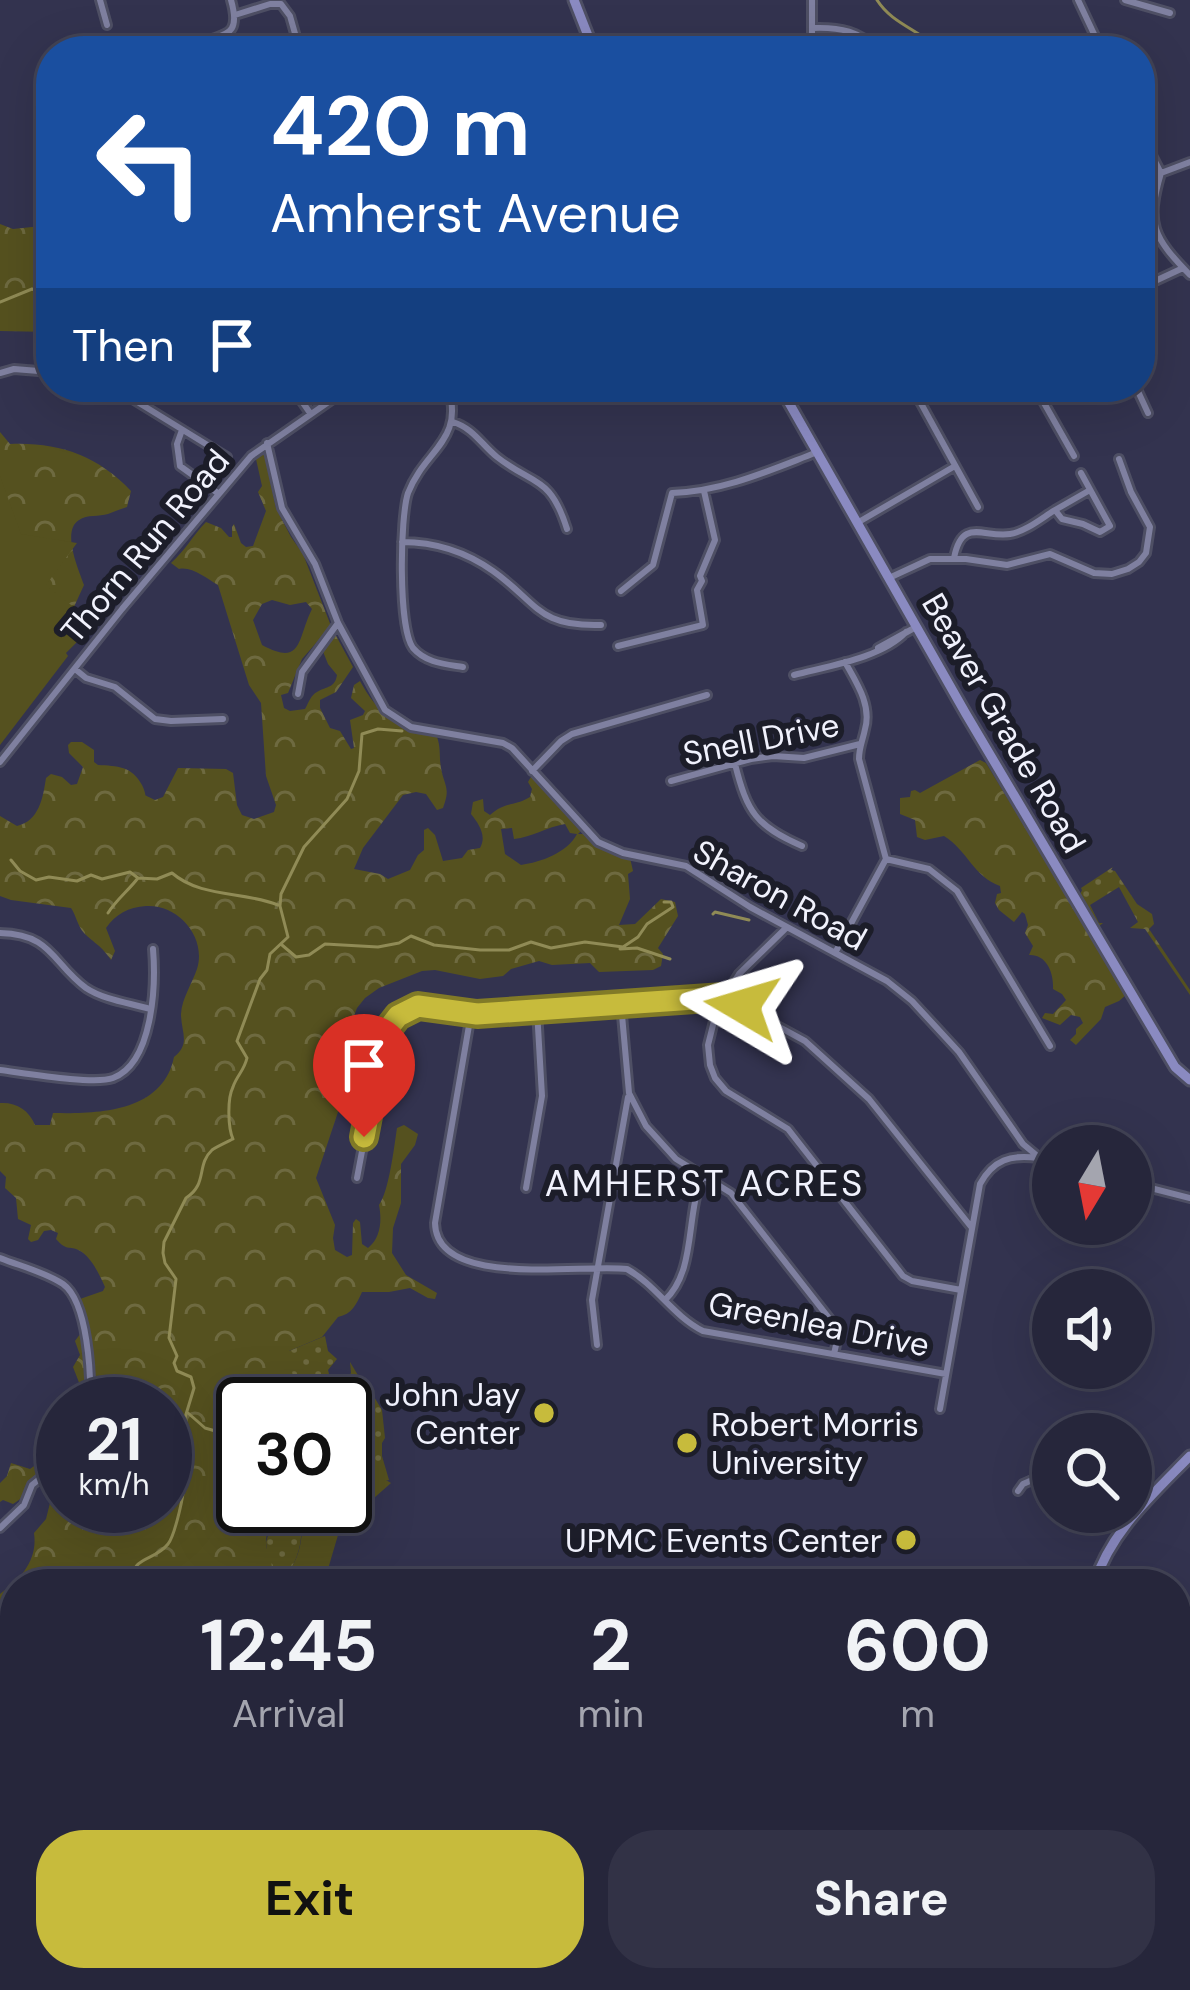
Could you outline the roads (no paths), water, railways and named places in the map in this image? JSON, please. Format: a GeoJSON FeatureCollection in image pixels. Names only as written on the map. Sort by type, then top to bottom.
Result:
{"type":"FeatureCollection","features":[{"type":"Feature","properties":{"kind":"main road"},"geometry":{"type":"LineString","coordinates":[[574,0],[586,36]]}},
{"type":"Feature","properties":{"kind":"main road","name":"Beaver Grade Road"},"geometry":{"type":"LineString","coordinates":[[788,402],[889,578],[911,630],[1175,1067],[1190,1080]]}},
{"type":"Feature","properties":{"kind":"main road"},"geometry":{"type":"LineString","coordinates":[[1152,1493],[1190,1461]]}},
{"type":"Feature","properties":{"kind":"main road"},"geometry":{"type":"LineString","coordinates":[[1106,1569],[1125,1535],[1190,1461]]}},
{"type":"Feature","properties":{"kind":"main road"},"geometry":{"type":"LineString","coordinates":[[1103,1569],[1119,1533]]}},
{"type":"Feature","properties":{"kind":"street"},"geometry":{"type":"LineString","coordinates":[[100,0],[106,25]]}},
{"type":"Feature","properties":{"kind":"street"},"geometry":{"type":"LineString","coordinates":[[221,36],[230,33],[236,16],[231,0]]}},
{"type":"Feature","properties":{"kind":"street"},"geometry":{"type":"LineString","coordinates":[[812,0],[813,36]]}},
{"type":"Feature","properties":{"kind":"street"},"geometry":{"type":"LineString","coordinates":[[1078,0],[1095,36]]}},
{"type":"Feature","properties":{"kind":"street"},"geometry":{"type":"LineString","coordinates":[[1125,0],[1170,13]]}},
{"type":"Feature","properties":{"kind":"street"},"geometry":{"type":"LineString","coordinates":[[236,16],[281,4],[296,36]]}},
{"type":"Feature","properties":{"kind":"street"},"geometry":{"type":"LineString","coordinates":[[813,28],[859,36]]}},
{"type":"Feature","properties":{"kind":"street"},"geometry":{"type":"LineString","coordinates":[[1155,161],[1161,173],[1155,193]]}},
{"type":"Feature","properties":{"kind":"street"},"geometry":{"type":"LineString","coordinates":[[1161,173],[1190,161]]}},
{"type":"Feature","properties":{"kind":"street"},"geometry":{"type":"LineString","coordinates":[[1155,226],[1190,275]]}},
{"type":"Feature","properties":{"kind":"street"},"geometry":{"type":"LineString","coordinates":[[1155,281],[1183,268]]}},
{"type":"Feature","properties":{"kind":"street"},"geometry":{"type":"LineString","coordinates":[[0,373],[36,371]]}},
{"type":"Feature","properties":{"kind":"street"},"geometry":{"type":"LineString","coordinates":[[137,402],[227,457]]}},
{"type":"Feature","properties":{"kind":"street"},"geometry":{"type":"LineString","coordinates":[[302,402],[310,413]]}},
{"type":"Feature","properties":{"kind":"street","name":"Thorn Run Road"},"geometry":{"type":"LineString","coordinates":[[0,762],[251,456],[327,402]]}},
{"type":"Feature","properties":{"kind":"street"},"geometry":{"type":"LineString","coordinates":[[450,402],[453,422],[422,466],[403,511],[404,618],[408,640],[425,659],[463,667]]}},
{"type":"Feature","properties":{"kind":"street"},"geometry":{"type":"LineString","coordinates":[[921,402],[978,507]]}},
{"type":"Feature","properties":{"kind":"street"},"geometry":{"type":"LineString","coordinates":[[1043,402],[1074,456]]}},
{"type":"Feature","properties":{"kind":"street"},"geometry":{"type":"LineString","coordinates":[[1143,402],[1148,413]]}},
{"type":"Feature","properties":{"kind":"street"},"geometry":{"type":"LineString","coordinates":[[453,422],[544,486],[567,530]]}},
{"type":"Feature","properties":{"kind":"street"},"geometry":{"type":"LineString","coordinates":[[182,430],[177,444],[180,466],[219,494]]}},
{"type":"Feature","properties":{"kind":"street","name":"Sharon Road"},"geometry":{"type":"LineString","coordinates":[[267,442],[282,508],[315,564],[338,623],[385,710],[395,719],[430,732],[503,743],[598,842],[623,853],[686,866],[786,928],[887,982],[912,1001],[959,1052],[1016,1135],[1032,1150]]}},
{"type":"Feature","properties":{"kind":"street"},"geometry":{"type":"LineString","coordinates":[[622,591],[653,565],[672,493],[742,482],[815,452]]}},
{"type":"Feature","properties":{"kind":"street"},"geometry":{"type":"LineString","coordinates":[[889,578],[923,560],[954,558],[1007,565],[1050,554],[1094,573],[1115,574],[1133,567],[1147,550],[1150,527],[1119,459]]}},
{"type":"Feature","properties":{"kind":"street"},"geometry":{"type":"LineString","coordinates":[[857,523],[955,466]]}},
{"type":"Feature","properties":{"kind":"street"},"geometry":{"type":"LineString","coordinates":[[1055,510],[1062,519],[1100,532],[1110,526],[1081,473]]}},
{"type":"Feature","properties":{"kind":"street"},"geometry":{"type":"LineString","coordinates":[[954,558],[959,541],[967,534],[1014,534],[1090,490]]}},
{"type":"Feature","properties":{"kind":"street"},"geometry":{"type":"LineString","coordinates":[[618,646],[703,625],[697,590],[715,540],[704,491]]}},
{"type":"Feature","properties":{"kind":"street"},"geometry":{"type":"LineString","coordinates":[[403,542],[443,547],[476,562],[552,619],[575,626],[601,625]]}},
{"type":"Feature","properties":{"kind":"street"},"geometry":{"type":"LineString","coordinates":[[298,694],[302,672],[338,623]]}},
{"type":"Feature","properties":{"kind":"street"},"geometry":{"type":"LineString","coordinates":[[794,675],[876,650],[911,630]]}},
{"type":"Feature","properties":{"kind":"street"},"geometry":{"type":"LineString","coordinates":[[835,953],[886,859],[860,767],[867,711],[844,662]]}},
{"type":"Feature","properties":{"kind":"street"},"geometry":{"type":"LineString","coordinates":[[74,668],[86,678],[119,690],[159,720],[224,718]]}},
{"type":"Feature","properties":{"kind":"street"},"geometry":{"type":"LineString","coordinates":[[532,771],[572,734],[707,695]]}},
{"type":"Feature","properties":{"kind":"street","name":"Snell Drive"},"geometry":{"type":"LineString","coordinates":[[671,781],[768,756],[810,758],[860,744]]}},
{"type":"Feature","properties":{"kind":"street"},"geometry":{"type":"LineString","coordinates":[[735,764],[743,795],[756,818],[802,846]]}},
{"type":"Feature","properties":{"kind":"street"},"geometry":{"type":"LineString","coordinates":[[886,859],[929,869],[957,891],[1050,1046]]}},
{"type":"Feature","properties":{"kind":"street"},"geometry":{"type":"LineString","coordinates":[[786,928],[739,974],[724,997],[707,1051],[712,1072],[730,1095],[788,1130],[903,1276],[961,1290]]}},
{"type":"Feature","properties":{"kind":"street"},"geometry":{"type":"LineString","coordinates":[[0,933],[40,943],[92,991],[150,1009]]}},
{"type":"Feature","properties":{"kind":"street"},"geometry":{"type":"LineString","coordinates":[[0,1070],[105,1080],[130,1068],[153,994],[153,949]]}},
{"type":"Feature","properties":{"kind":"street"},"geometry":{"type":"LineString","coordinates":[[357,1178],[386,1029],[408,1009],[429,1006],[471,1013],[724,997],[814,1048],[874,1104],[972,1228]]}},
{"type":"Feature","properties":{"kind":"street"},"geometry":{"type":"LineString","coordinates":[[597,1345],[592,1300],[629,1093],[621,1004]]}},
{"type":"Feature","properties":{"kind":"street"},"geometry":{"type":"LineString","coordinates":[[526,1188],[542,1096],[537,1010]]}},
{"type":"Feature","properties":{"kind":"street","name":"Greenlea Drive"},"geometry":{"type":"LineString","coordinates":[[471,1013],[435,1223],[437,1241],[448,1252],[499,1268],[622,1268],[706,1332],[946,1374]]}},
{"type":"Feature","properties":{"kind":"street"},"geometry":{"type":"LineString","coordinates":[[349,1049],[379,1054]]}},
{"type":"Feature","properties":{"kind":"street"},"geometry":{"type":"LineString","coordinates":[[629,1093],[643,1122],[671,1155],[731,1193],[834,1323],[838,1336],[834,1354]]}},
{"type":"Feature","properties":{"kind":"street"},"geometry":{"type":"LineString","coordinates":[[622,1131],[643,1122]]}},
{"type":"Feature","properties":{"kind":"street"},"geometry":{"type":"LineString","coordinates":[[1011,1157],[1016,1135]]}},
{"type":"Feature","properties":{"kind":"street"},"geometry":{"type":"LineString","coordinates":[[940,1409],[982,1179],[1011,1157],[1032,1158]]}},
{"type":"Feature","properties":{"kind":"street"},"geometry":{"type":"LineString","coordinates":[[664,1300],[680,1281],[703,1176]]}},
{"type":"Feature","properties":{"kind":"street"},"geometry":{"type":"LineString","coordinates":[[1152,1188],[1190,1198]]}},
{"type":"Feature","properties":{"kind":"street"},"geometry":{"type":"LineString","coordinates":[[951,1201],[965,1202],[977,1196]]}},
{"type":"Feature","properties":{"kind":"street"},"geometry":{"type":"LineString","coordinates":[[0,1258],[63,1284],[74,1296],[91,1377]]}},
{"type":"Feature","properties":{"kind":"street"},"geometry":{"type":"LineString","coordinates":[[1018,1491],[1032,1480]]}},
{"type":"Feature","properties":{"kind":"street"},"geometry":{"type":"LineString","coordinates":[[0,1528],[24,1505],[36,1482]]}},
{"type":"Feature","properties":{"kind":"waterway"},"geometry":{"type":"LineString","coordinates":[[877,0],[922,36]]}},
{"type":"Feature","properties":{"kind":"waterway"},"geometry":{"type":"LineString","coordinates":[[0,302],[36,290]]}},
{"type":"Feature","properties":{"kind":"waterway"},"geometry":{"type":"LineString","coordinates":[[135,1569],[162,1550],[173,1532],[184,1483],[173,1462],[185,1440],[184,1421],[194,1388],[191,1377],[177,1371],[174,1363],[177,1356],[169,1338],[176,1279],[165,1263],[164,1242],[186,1198],[197,1187],[207,1156],[233,1139],[230,1099],[247,1058],[237,1041],[270,954],[288,937],[281,894],[304,847],[347,799],[359,771],[362,734],[378,729],[402,731]]}},
{"type":"Feature","properties":{"kind":"waterway"},"geometry":{"type":"LineString","coordinates":[[11,860],[36,880],[77,881],[91,875],[102,879],[130,872],[138,878]]}},
{"type":"Feature","properties":{"kind":"waterway"},"geometry":{"type":"LineString","coordinates":[[108,913],[138,878],[157,879],[172,873],[196,887],[278,905]]}},
{"type":"Feature","properties":{"kind":"waterway"},"geometry":{"type":"LineString","coordinates":[[282,945],[296,957],[325,944],[378,947],[411,936],[434,945],[480,950],[509,950],[531,942],[551,948],[585,942],[623,947],[673,907],[664,902]]}},
{"type":"Feature","properties":{"kind":"waterway"},"geometry":{"type":"LineString","coordinates":[[713,914],[749,920]]}},
{"type":"Feature","properties":{"kind":"waterway"},"geometry":{"type":"LineString","coordinates":[[620,949],[637,948],[670,959]]}},
{"type":"Feature","properties":{"kind":"waterway"},"geometry":{"type":"LineString","coordinates":[[192,1417],[216,1431]]}},
{"type":"Feature","properties":{"kind":"place","name":"John Jay Center"},"geometry":{"type":"Point","coordinates":[544,1413]}},
{"type":"Feature","properties":{"kind":"place","name":"Robert Morris University"},"geometry":{"type":"Point","coordinates":[687,1443]}},
{"type":"Feature","properties":{"kind":"place","name":"UPMC Events Center"},"geometry":{"type":"Point","coordinates":[906,1540]}},
{"type":"Feature","properties":{"kind":"district","name":"AMHERST ACRES"},"geometry":{"type":"Point","coordinates":[705,1183]}}]}
